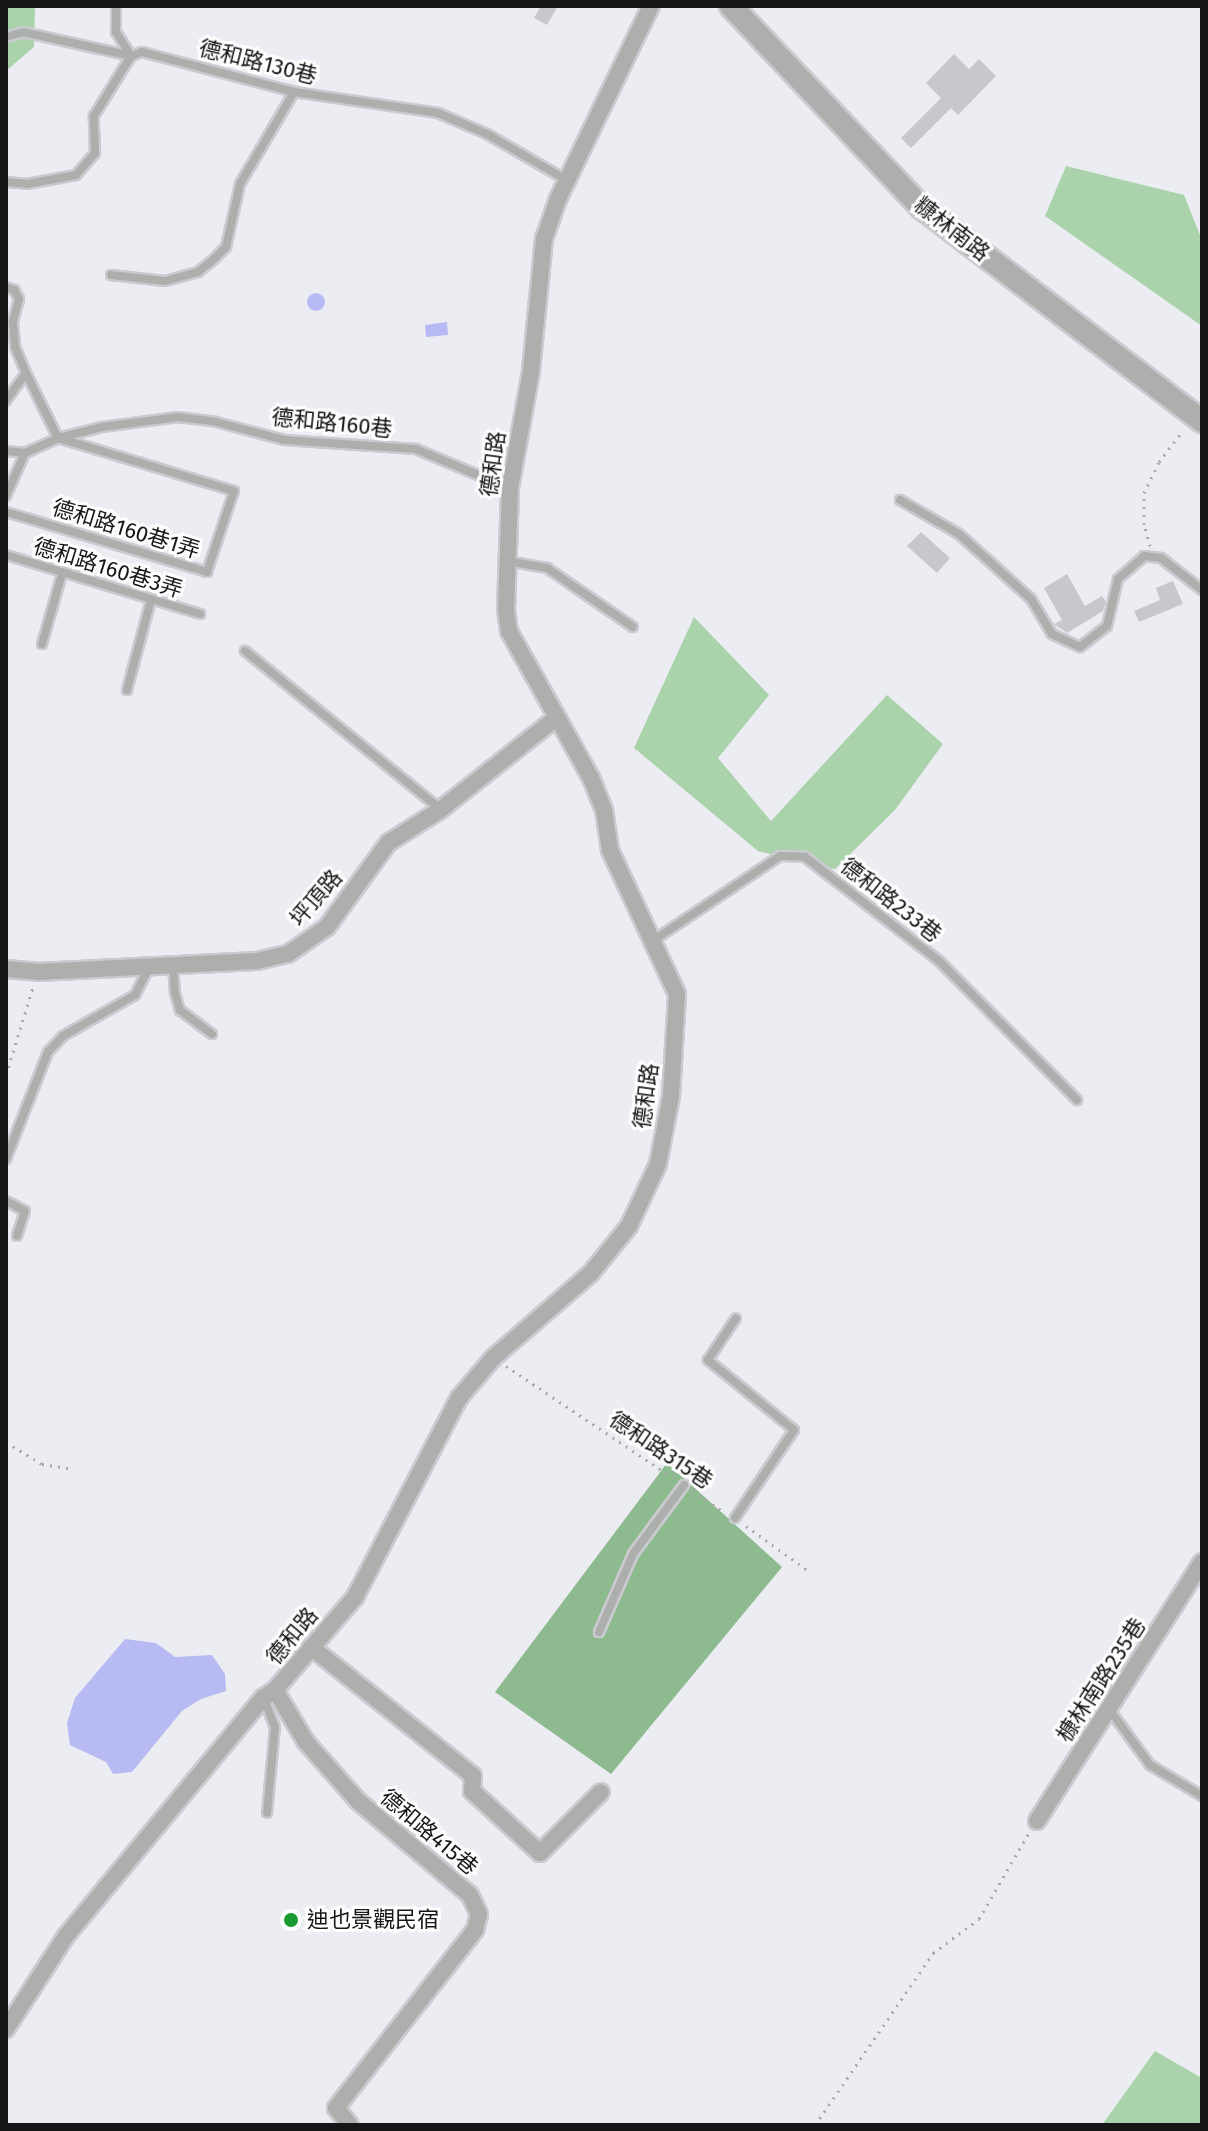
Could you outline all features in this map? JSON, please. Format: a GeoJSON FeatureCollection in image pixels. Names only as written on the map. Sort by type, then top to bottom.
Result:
{"type":"FeatureCollection","features":[{"type":"Feature","properties":{"kind":"street","name":"德和路"},"geometry":{"type":"LineString","coordinates":[[6,2029],[66,1936],[269,1694],[355,1597],[459,1398],[493,1358],[591,1273],[629,1226],[658,1164],[671,1096],[677,994],[610,850],[604,810],[591,778],[555,719],[509,631],[506,561],[510,488],[531,371],[544,239],[651,6]]}},
{"type":"Feature","properties":{"kind":"street","name":"糠林南路"},"geometry":{"type":"LineString","coordinates":[[731,6],[921,207],[1198,418]]}},
{"type":"Feature","properties":{"kind":"street","name":"坪頂路"},"geometry":{"type":"LineString","coordinates":[[6,969],[38,972],[257,961],[302,947],[327,927],[388,843],[440,810],[555,719]]}},
{"type":"Feature","properties":{"kind":"street","name":"槺林南路235巷"},"geometry":{"type":"LineString","coordinates":[[1037,1821],[1202,1562]]}},
{"type":"Feature","properties":{"kind":"street"},"geometry":{"type":"LineString","coordinates":[[311,1647],[473,1776],[472,1791],[540,1853],[601,1792]]}},
{"type":"Feature","properties":{"kind":"street","name":"德和路415巷"},"geometry":{"type":"LineString","coordinates":[[269,1694],[358,1801],[470,1895],[479,1914],[475,1930],[336,2108],[350,2125]]}},
{"type":"Feature","properties":{"kind":"lane"},"geometry":{"type":"LineString","coordinates":[[6,188],[76,175],[95,153],[94,116],[131,56],[116,32],[116,6]]}},
{"type":"Feature","properties":{"kind":"lane","name":"德和路130巷"},"geometry":{"type":"LineString","coordinates":[[6,37],[23,32],[131,56],[142,52],[294,92],[438,113],[487,134],[568,182]]}},
{"type":"Feature","properties":{"kind":"lane"},"geometry":{"type":"LineString","coordinates":[[111,275],[165,281],[198,272],[215,258],[226,247],[240,184],[294,92]]}},
{"type":"Feature","properties":{"kind":"lane"},"geometry":{"type":"LineString","coordinates":[[6,182],[27,184]]}},
{"type":"Feature","properties":{"kind":"lane"},"geometry":{"type":"LineString","coordinates":[[6,287],[14,290],[19,299],[13,322],[15,347],[58,438]]}},
{"type":"Feature","properties":{"kind":"lane"},"geometry":{"type":"LineString","coordinates":[[6,401],[26,373]]}},
{"type":"Feature","properties":{"kind":"lane","name":"德和路160巷"},"geometry":{"type":"LineString","coordinates":[[25,453],[58,438],[102,427],[178,417],[216,422],[284,440],[416,449],[510,488]]}},
{"type":"Feature","properties":{"kind":"lane","name":"德和路160巷1弄"},"geometry":{"type":"LineString","coordinates":[[6,512],[207,572],[234,491],[58,438]]}},
{"type":"Feature","properties":{"kind":"lane"},"geometry":{"type":"LineString","coordinates":[[6,451],[25,453],[6,496]]}},
{"type":"Feature","properties":{"kind":"lane"},"geometry":{"type":"LineString","coordinates":[[900,500],[959,534],[1031,599],[1052,634],[1080,647],[1107,626],[1118,579],[1127,567],[1153,554],[1202,590]]}},
{"type":"Feature","properties":{"kind":"lane","name":"德和路160巷3弄"},"geometry":{"type":"LineString","coordinates":[[6,555],[200,614]]}},
{"type":"Feature","properties":{"kind":"lane"},"geometry":{"type":"LineString","coordinates":[[506,561],[547,568],[633,627]]}},
{"type":"Feature","properties":{"kind":"lane"},"geometry":{"type":"LineString","coordinates":[[42,644],[62,574]]}},
{"type":"Feature","properties":{"kind":"lane"},"geometry":{"type":"LineString","coordinates":[[127,690],[151,600]]}},
{"type":"Feature","properties":{"kind":"lane"},"geometry":{"type":"LineString","coordinates":[[245,651],[440,810]]}},
{"type":"Feature","properties":{"kind":"lane","name":"德和路233巷"},"geometry":{"type":"LineString","coordinates":[[654,940],[780,856],[805,857],[939,961],[1077,1100]]}},
{"type":"Feature","properties":{"kind":"lane"},"geometry":{"type":"LineString","coordinates":[[173,965],[180,1010],[212,1034]]}},
{"type":"Feature","properties":{"kind":"lane"},"geometry":{"type":"LineString","coordinates":[[6,1159],[48,1052],[63,1036],[135,995],[150,966]]}},
{"type":"Feature","properties":{"kind":"lane"},"geometry":{"type":"LineString","coordinates":[[6,1201],[25,1211],[17,1236]]}},
{"type":"Feature","properties":{"kind":"lane"},"geometry":{"type":"LineString","coordinates":[[735,1518],[794,1430],[708,1360],[736,1318]]}},
{"type":"Feature","properties":{"kind":"lane"},"geometry":{"type":"LineString","coordinates":[[599,1632],[633,1554],[684,1485]]}},
{"type":"Feature","properties":{"kind":"lane"},"geometry":{"type":"LineString","coordinates":[[267,1813],[275,1727],[269,1694]]}},
{"type":"Feature","properties":{"kind":"lane"},"geometry":{"type":"LineString","coordinates":[[1109,1709],[1150,1765],[1202,1796]]}},
{"type":"Feature","properties":{"kind":"path"},"geometry":{"type":"LineString","coordinates":[[1153,554],[1144,524],[1144,493],[1159,462],[1198,418]]}},
{"type":"Feature","properties":{"kind":"path"},"geometry":{"type":"LineString","coordinates":[[6,1075],[38,972]]}},
{"type":"Feature","properties":{"kind":"path","name":"德和路315巷"},"geometry":{"type":"LineString","coordinates":[[493,1358],[735,1518],[810,1572]]}},
{"type":"Feature","properties":{"kind":"path"},"geometry":{"type":"LineString","coordinates":[[6,1442],[42,1464],[74,1469]]}},
{"type":"Feature","properties":{"kind":"path"},"geometry":{"type":"LineString","coordinates":[[815,2125],[933,1953],[979,1919],[1037,1821]]}},
{"type":"Feature","properties":{"kind":"green space"},"geometry":{"type":"Polygon","coordinates":[[[6,6],[35,6],[34,47],[6,71],[6,6]]]}},
{"type":"Feature","properties":{"kind":"green space"},"geometry":{"type":"Polygon","coordinates":[[[1066,166],[1184,195],[1202,240],[1202,326],[1045,216],[1066,166]]]}},
{"type":"Feature","properties":{"kind":"green space"},"geometry":{"type":"Polygon","coordinates":[[[694,617],[769,695],[718,758],[771,821],[887,695],[943,744],[895,810],[835,869],[758,851],[634,748],[694,617]]]}},
{"type":"Feature","properties":{"kind":"green space"},"geometry":{"type":"Polygon","coordinates":[[[667,1463],[782,1567],[611,1774],[495,1692],[667,1463]]]}},
{"type":"Feature","properties":{"kind":"green space"},"geometry":{"type":"Polygon","coordinates":[[[1155,2051],[1202,2078],[1202,2125],[1102,2125],[1155,2051]]]}},
{"type":"Feature","properties":{"kind":"water"},"geometry":{"type":"Polygon","coordinates":[[[316,293],[325,302],[316,311],[307,302],[316,293]]]}},
{"type":"Feature","properties":{"kind":"water"},"geometry":{"type":"Polygon","coordinates":[[[447,322],[448,335],[426,337],[425,325],[447,322]]]}},
{"type":"Feature","properties":{"kind":"water"},"geometry":{"type":"Polygon","coordinates":[[[125,1639],[156,1643],[175,1657],[212,1655],[225,1674],[226,1691],[201,1699],[182,1711],[132,1772],[113,1774],[106,1762],[70,1745],[67,1723],[75,1698],[125,1639]]]}},
{"type":"Feature","properties":{"kind":"building"},"geometry":{"type":"Polygon","coordinates":[[[541,6],[558,6],[547,25],[534,18],[541,6]]]}},
{"type":"Feature","properties":{"kind":"building"},"geometry":{"type":"Polygon","coordinates":[[[954,54],[969,69],[979,59],[996,76],[958,115],[951,108],[911,148],[901,138],[941,98],[926,83],[954,54]]]}},
{"type":"Feature","properties":{"kind":"building"},"geometry":{"type":"Polygon","coordinates":[[[921,532],[950,558],[937,573],[907,546],[921,532]]]}},
{"type":"Feature","properties":{"kind":"building"},"geometry":{"type":"Polygon","coordinates":[[[1067,574],[1085,606],[1102,596],[1106,602],[1103,611],[1067,633],[1054,624],[1062,620],[1044,588],[1067,574]]]}},
{"type":"Feature","properties":{"kind":"building"},"geometry":{"type":"Polygon","coordinates":[[[1173,581],[1183,604],[1139,622],[1134,611],[1160,600],[1156,588],[1173,581]]]}},
{"type":"Feature","properties":{"kind":"place","name":"迪也景觀民宿"},"geometry":{"type":"Point","coordinates":[291,1920]}}]}
